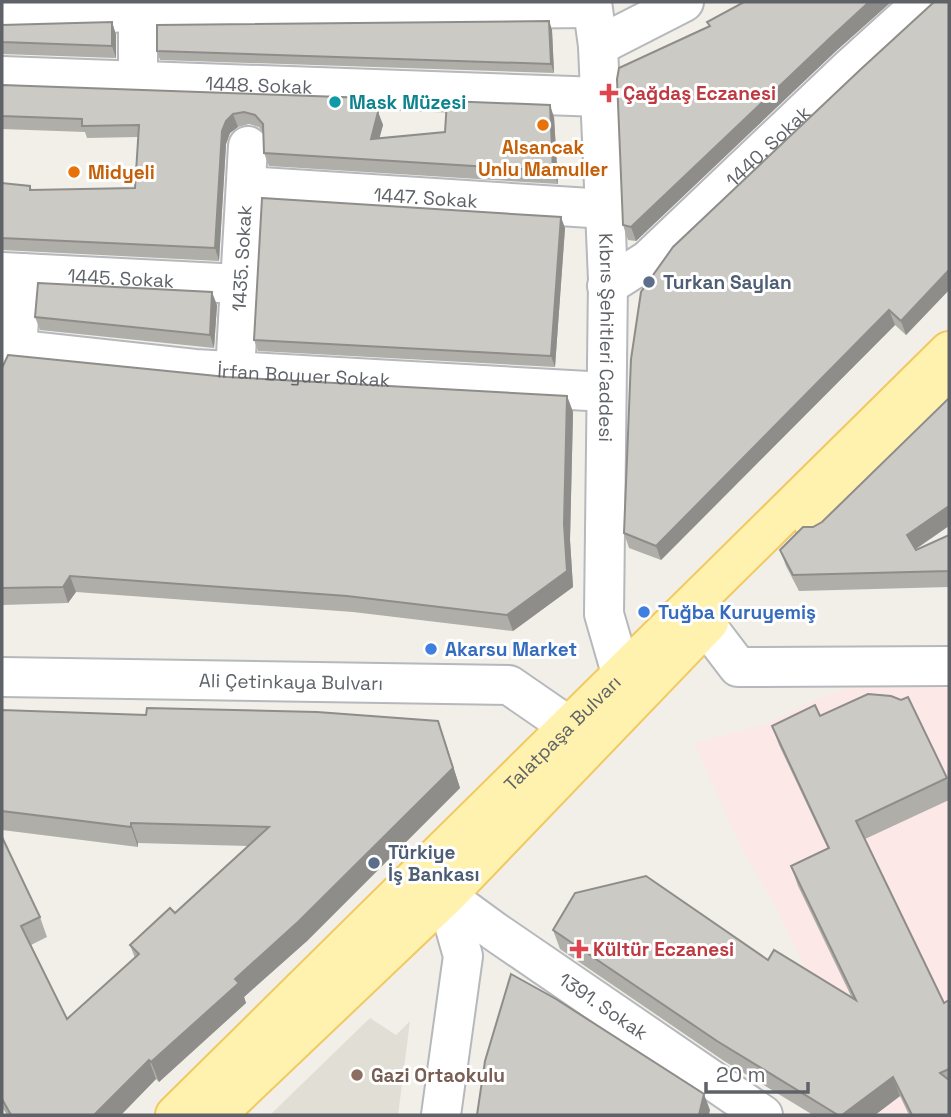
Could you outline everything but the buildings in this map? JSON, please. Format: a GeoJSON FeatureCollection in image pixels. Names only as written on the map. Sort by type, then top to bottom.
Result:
{"type":"FeatureCollection","features":[{"type":"Feature","properties":{"kind":"main road","name":"Talatpaşa Bulvarı"},"geometry":{"type":"LineString","coordinates":[[175,1115],[567,725],[949,351]]}},
{"type":"Feature","properties":{"kind":"main road","name":"Talatpaşa Bulvarı"},"geometry":{"type":"LineString","coordinates":[[216,1115],[446,896],[706,625],[949,390]]}},
{"type":"Feature","properties":{"kind":"street"},"geometry":{"type":"LineString","coordinates":[[598,46],[684,2]]}},
{"type":"Feature","properties":{"kind":"street","name":"1440. Sokak"},"geometry":{"type":"LineString","coordinates":[[607,286],[648,260],[923,2]]}},
{"type":"Feature","properties":{"kind":"street"},"geometry":{"type":"LineString","coordinates":[[2,16],[592,5]]}},
{"type":"Feature","properties":{"kind":"street","name":"Kıbrıs Şehitleri Caddesi"},"geometry":{"type":"LineString","coordinates":[[592,5],[598,46],[606,209],[604,614],[621,673]]}},
{"type":"Feature","properties":{"kind":"street"},"geometry":{"type":"LineString","coordinates":[[138,12],[138,79]]}},
{"type":"Feature","properties":{"kind":"street","name":"1448. Sokak"},"geometry":{"type":"LineString","coordinates":[[2,76],[601,97]]}},
{"type":"Feature","properties":{"kind":"street","name":"1435. Sokak"},"geometry":{"type":"LineString","coordinates":[[235,372],[248,146]]}},
{"type":"Feature","properties":{"kind":"street","name":"1447. Sokak"},"geometry":{"type":"LineString","coordinates":[[246,186],[606,209]]}},
{"type":"Feature","properties":{"kind":"street"},"geometry":{"type":"LineString","coordinates":[[10,349],[12,272]]}},
{"type":"Feature","properties":{"kind":"street","name":"1445. Sokak"},"geometry":{"type":"LineString","coordinates":[[12,272],[240,284]]}},
{"type":"Feature","properties":{"kind":"street","name":"İrfan Boyuer Sokak"},"geometry":{"type":"LineString","coordinates":[[10,349],[235,372],[607,392]]}},
{"type":"Feature","properties":{"kind":"street"},"geometry":{"type":"LineString","coordinates":[[706,625],[738,667],[949,666]]}},
{"type":"Feature","properties":{"kind":"street","name":"Ali Çetinkaya Bulvarı"},"geometry":{"type":"LineString","coordinates":[[2,677],[509,685],[567,725]]}},
{"type":"Feature","properties":{"kind":"street"},"geometry":{"type":"LineString","coordinates":[[440,1115],[463,956],[446,896]]}},
{"type":"Feature","properties":{"kind":"street","name":"1391. Sokak"},"geometry":{"type":"LineString","coordinates":[[446,896],[761,1115]]}},
{"type":"Feature","properties":{"kind":"shaded area"},"geometry":{"type":"Polygon","coordinates":[[[949,681],[949,1115],[876,1115],[776,908],[737,839],[694,743],[767,724],[815,700],[863,683],[949,681]]]}},
{"type":"Feature","properties":{"kind":"shaded area","name":"Gazi Ortaokulu"},"geometry":{"type":"Polygon","coordinates":[[[370,1018],[396,1035],[410,1021],[398,1115],[270,1115],[370,1018]]]}},
{"type":"Feature","properties":{"kind":"place","name":"Çağdaş Eczanesi"},"geometry":{"type":"Point","coordinates":[609,93]}},
{"type":"Feature","properties":{"kind":"place","name":"Mask Müzesi"},"geometry":{"type":"Point","coordinates":[335,102]}},
{"type":"Feature","properties":{"kind":"place","name":"Alsancak Unlu Mamuller"},"geometry":{"type":"Point","coordinates":[543,125]}},
{"type":"Feature","properties":{"kind":"place","name":"Midyeli"},"geometry":{"type":"Point","coordinates":[74,172]}},
{"type":"Feature","properties":{"kind":"place","name":"Turkan Saylan"},"geometry":{"type":"Point","coordinates":[649,282]}},
{"type":"Feature","properties":{"kind":"place","name":"Tuğba Kuruyemiş"},"geometry":{"type":"Point","coordinates":[644,612]}},
{"type":"Feature","properties":{"kind":"place","name":"Akarsu Market"},"geometry":{"type":"Point","coordinates":[431,649]}},
{"type":"Feature","properties":{"kind":"place","name":"Türkiye İş Bankası"},"geometry":{"type":"Point","coordinates":[374,863]}},
{"type":"Feature","properties":{"kind":"place","name":"Kültür Eczanesi"},"geometry":{"type":"Point","coordinates":[579,949]}},
{"type":"Feature","properties":{"kind":"place","name":"Gazi Ortaokulu"},"geometry":{"type":"Point","coordinates":[357,1075]}}]}
